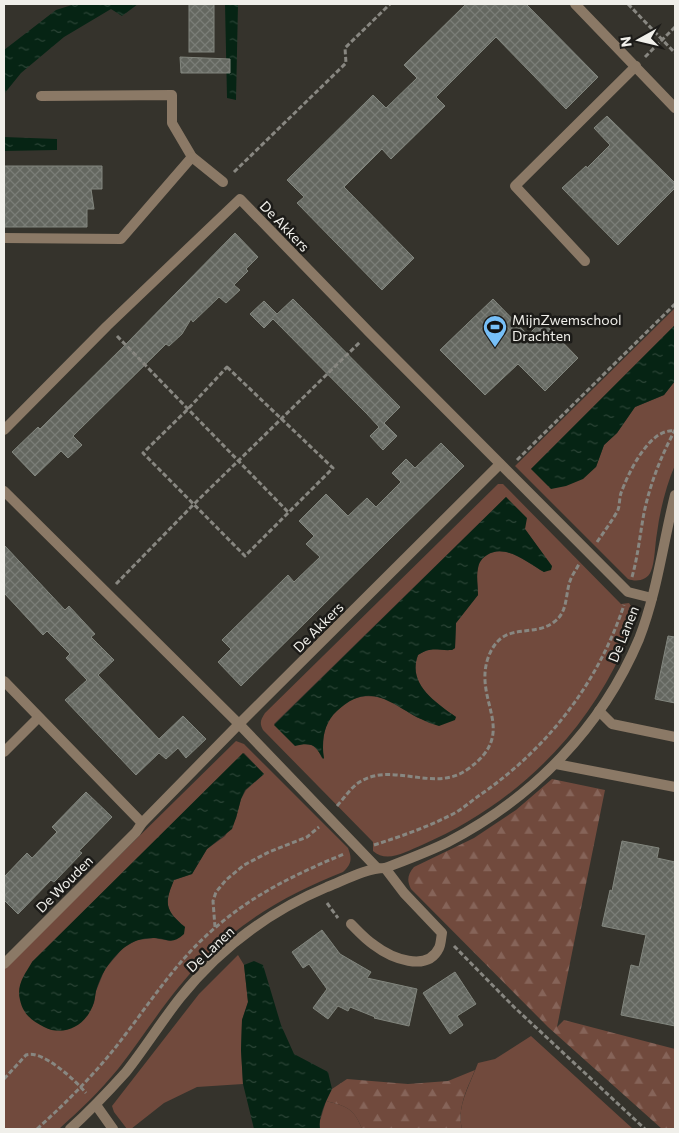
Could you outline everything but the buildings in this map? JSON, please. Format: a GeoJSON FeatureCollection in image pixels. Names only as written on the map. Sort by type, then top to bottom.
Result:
{"type":"FeatureCollection","features":[{"type":"Feature","properties":{"kind":"street"},"geometry":{"type":"LineString","coordinates":[[575,4],[675,108]]}},
{"type":"Feature","properties":{"kind":"street"},"geometry":{"type":"LineString","coordinates":[[585,261],[515,186],[636,66]]}},
{"type":"Feature","properties":{"kind":"street"},"geometry":{"type":"LineString","coordinates":[[41,96],[172,96],[172,123],[192,157],[223,182]]}},
{"type":"Feature","properties":{"kind":"street"},"geometry":{"type":"LineString","coordinates":[[4,238],[121,239],[192,157]]}},
{"type":"Feature","properties":{"kind":"street","name":"De Akkers"},"geometry":{"type":"LineString","coordinates":[[4,430],[107,326],[240,199],[503,468],[628,592]]}},
{"type":"Feature","properties":{"kind":"street","name":"De Akkers"},"geometry":{"type":"LineString","coordinates":[[239,724],[503,468]]}},
{"type":"Feature","properties":{"kind":"street"},"geometry":{"type":"LineString","coordinates":[[4,491],[239,724],[360,850],[381,868],[442,933],[440,947],[433,957],[418,963],[399,958],[374,946],[351,924]]}},
{"type":"Feature","properties":{"kind":"street","name":"De Lanen"},"geometry":{"type":"LineString","coordinates":[[70,1129],[96,1106],[127,1070],[180,997],[232,944],[294,902],[342,881],[448,842],[503,809],[556,764],[612,694],[639,638],[652,598],[675,495]]}},
{"type":"Feature","properties":{"kind":"street"},"geometry":{"type":"LineString","coordinates":[[628,592],[652,598]]}},
{"type":"Feature","properties":{"kind":"street"},"geometry":{"type":"LineString","coordinates":[[4,681],[142,823]]}},
{"type":"Feature","properties":{"kind":"street"},"geometry":{"type":"LineString","coordinates":[[599,711],[612,724],[675,736]]}},
{"type":"Feature","properties":{"kind":"street"},"geometry":{"type":"LineString","coordinates":[[4,752],[38,718]]}},
{"type":"Feature","properties":{"kind":"street","name":"De Wouden"},"geometry":{"type":"LineString","coordinates":[[4,964],[136,832],[142,823],[239,724]]}},
{"type":"Feature","properties":{"kind":"street"},"geometry":{"type":"LineString","coordinates":[[556,764],[675,787]]}},
{"type":"Feature","properties":{"kind":"street"},"geometry":{"type":"LineString","coordinates":[[96,1106],[114,1129]]}},
{"type":"Feature","properties":{"kind":"path"},"geometry":{"type":"LineString","coordinates":[[223,182],[346,63],[345,48],[390,4]]}},
{"type":"Feature","properties":{"kind":"path"},"geometry":{"type":"LineString","coordinates":[[628,4],[675,53]]}},
{"type":"Feature","properties":{"kind":"path"},"geometry":{"type":"LineString","coordinates":[[636,66],[675,28]]}},
{"type":"Feature","properties":{"kind":"path"},"geometry":{"type":"LineString","coordinates":[[503,468],[675,304]]}},
{"type":"Feature","properties":{"kind":"path"},"geometry":{"type":"LineString","coordinates":[[107,326],[289,513]]}},
{"type":"Feature","properties":{"kind":"path"},"geometry":{"type":"LineString","coordinates":[[107,593],[194,504],[370,333]]}},
{"type":"Feature","properties":{"kind":"path"},"geometry":{"type":"LineString","coordinates":[[227,367],[281,418],[333,468],[245,556],[143,453],[227,367]]}},
{"type":"Feature","properties":{"kind":"path"},"geometry":{"type":"LineString","coordinates":[[215,927],[213,902],[216,892],[226,880],[244,865],[269,852],[307,837],[319,827],[352,789],[367,778],[381,774],[400,774],[429,779],[450,777],[466,770],[479,761],[485,754],[493,737],[494,722],[486,682],[486,669],[491,650],[508,634],[520,630],[543,628],[561,615],[566,604],[574,573],[618,511],[620,495],[637,459],[654,439],[665,432],[675,431]]}},
{"type":"Feature","properties":{"kind":"path"},"geometry":{"type":"LineString","coordinates":[[37,1129],[81,1087],[124,1036],[176,966],[215,927],[252,900],[292,876],[344,854],[403,835],[450,816],[492,787],[533,752],[562,719],[592,677],[619,621],[637,560],[645,511],[651,489],[662,456],[675,431]]}},
{"type":"Feature","properties":{"kind":"path"},"geometry":{"type":"LineString","coordinates":[[442,933],[514,1007],[644,1129]]}},
{"type":"Feature","properties":{"kind":"path"},"geometry":{"type":"LineString","coordinates":[[4,1079],[30,1053],[43,1058],[55,1066],[81,1087]]}},
{"type":"Feature","properties":{"kind":"green space"},"geometry":{"type":"Polygon","coordinates":[[[675,308],[675,325],[531,469],[596,467],[604,445],[617,433],[635,407],[664,395],[675,381],[675,465],[662,507],[651,571],[644,579],[631,580],[515,466],[675,308]]]}},
{"type":"Feature","properties":{"kind":"green space"},"geometry":{"type":"Polygon","coordinates":[[[498,484],[503,484],[621,604],[629,603],[635,616],[631,634],[606,684],[586,714],[540,767],[485,811],[422,845],[397,855],[384,856],[373,851],[373,842],[263,730],[261,721],[265,713],[498,484]],[[506,497],[274,724],[304,744],[317,748],[322,758],[327,724],[337,709],[352,699],[370,696],[379,697],[424,720],[456,717],[432,698],[420,683],[416,675],[418,655],[431,649],[452,650],[455,648],[456,623],[478,595],[478,566],[487,555],[501,551],[516,556],[544,572],[552,567],[525,529],[525,523],[506,497]]]}},
{"type":"Feature","properties":{"kind":"green space"},"geometry":{"type":"Polygon","coordinates":[[[236,741],[244,744],[348,848],[351,858],[350,864],[343,872],[305,888],[269,908],[236,931],[205,958],[181,984],[111,1077],[59,1129],[4,1129],[4,969],[236,741]],[[244,753],[32,962],[87,1016],[94,1003],[96,991],[105,969],[123,948],[137,940],[154,938],[171,941],[185,927],[173,916],[168,906],[174,880],[192,874],[207,849],[225,836],[236,818],[241,799],[246,790],[264,774],[244,753]]]}},
{"type":"Feature","properties":{"kind":"green space"},"geometry":{"type":"Polygon","coordinates":[[[552,779],[605,790],[557,1027],[564,1020],[675,1049],[675,1129],[662,1129],[548,1027],[411,889],[408,881],[414,867],[474,838],[516,810],[552,779]]]}},
{"type":"Feature","properties":{"kind":"green space"},"geometry":{"type":"Polygon","coordinates":[[[238,955],[244,965],[248,1002],[242,1020],[243,1084],[197,1087],[164,1103],[131,1129],[127,1129],[114,1112],[112,1106],[199,994],[238,955]]]}},
{"type":"Feature","properties":{"kind":"green space"},"geometry":{"type":"Polygon","coordinates":[[[531,1036],[633,1129],[462,1129],[462,1104],[478,1063],[495,1059],[531,1036]]]}},
{"type":"Feature","properties":{"kind":"green space"},"geometry":{"type":"Polygon","coordinates":[[[475,1070],[462,1106],[462,1129],[362,1129],[352,1112],[326,1101],[332,1089],[347,1079],[408,1084],[448,1081],[475,1070]]]}},
{"type":"Feature","properties":{"kind":"green space"},"geometry":{"type":"Polygon","coordinates":[[[326,1101],[352,1112],[362,1129],[320,1129],[319,1124],[326,1101]]]}},
{"type":"Feature","properties":{"kind":"water"},"geometry":{"type":"Polygon","coordinates":[[[75,4],[138,4],[122,16],[111,9],[64,37],[21,73],[4,94],[4,50],[56,10],[75,4]]]}},
{"type":"Feature","properties":{"kind":"water"},"geometry":{"type":"Polygon","coordinates":[[[225,4],[238,4],[236,100],[227,98],[225,4]]]}},
{"type":"Feature","properties":{"kind":"water"},"geometry":{"type":"Polygon","coordinates":[[[4,137],[57,139],[57,150],[4,151],[4,137]]]}},
{"type":"Feature","properties":{"kind":"water"},"geometry":{"type":"Polygon","coordinates":[[[675,325],[675,381],[664,395],[635,407],[617,433],[604,445],[596,467],[583,479],[566,486],[551,489],[531,469],[675,325]]]}},
{"type":"Feature","properties":{"kind":"water"},"geometry":{"type":"Polygon","coordinates":[[[506,497],[527,518],[525,529],[552,566],[551,570],[544,572],[516,556],[501,551],[485,556],[480,562],[477,571],[478,595],[456,623],[455,648],[452,650],[431,650],[418,655],[416,675],[420,683],[432,698],[456,717],[455,720],[439,726],[423,720],[379,697],[360,697],[337,711],[329,721],[323,739],[323,759],[318,750],[312,745],[295,746],[274,725],[506,497]]]}},
{"type":"Feature","properties":{"kind":"water"},"geometry":{"type":"Polygon","coordinates":[[[243,753],[264,774],[245,790],[232,829],[207,849],[192,874],[174,880],[171,888],[168,906],[173,916],[185,927],[184,934],[172,941],[153,938],[141,939],[122,949],[102,975],[87,1017],[75,1027],[60,1031],[52,1030],[32,1020],[21,1005],[19,989],[32,962],[243,753]]]}},
{"type":"Feature","properties":{"kind":"water"},"geometry":{"type":"Polygon","coordinates":[[[254,961],[263,965],[281,1025],[294,1054],[328,1072],[332,1089],[321,1114],[320,1129],[254,1129],[243,1084],[241,1050],[242,1020],[248,1002],[244,965],[254,961]]]}},
{"type":"Feature","properties":{"kind":"place","name":"MijnZwemschool Drachten"},"geometry":{"type":"Point","coordinates":[495,348]}}]}
